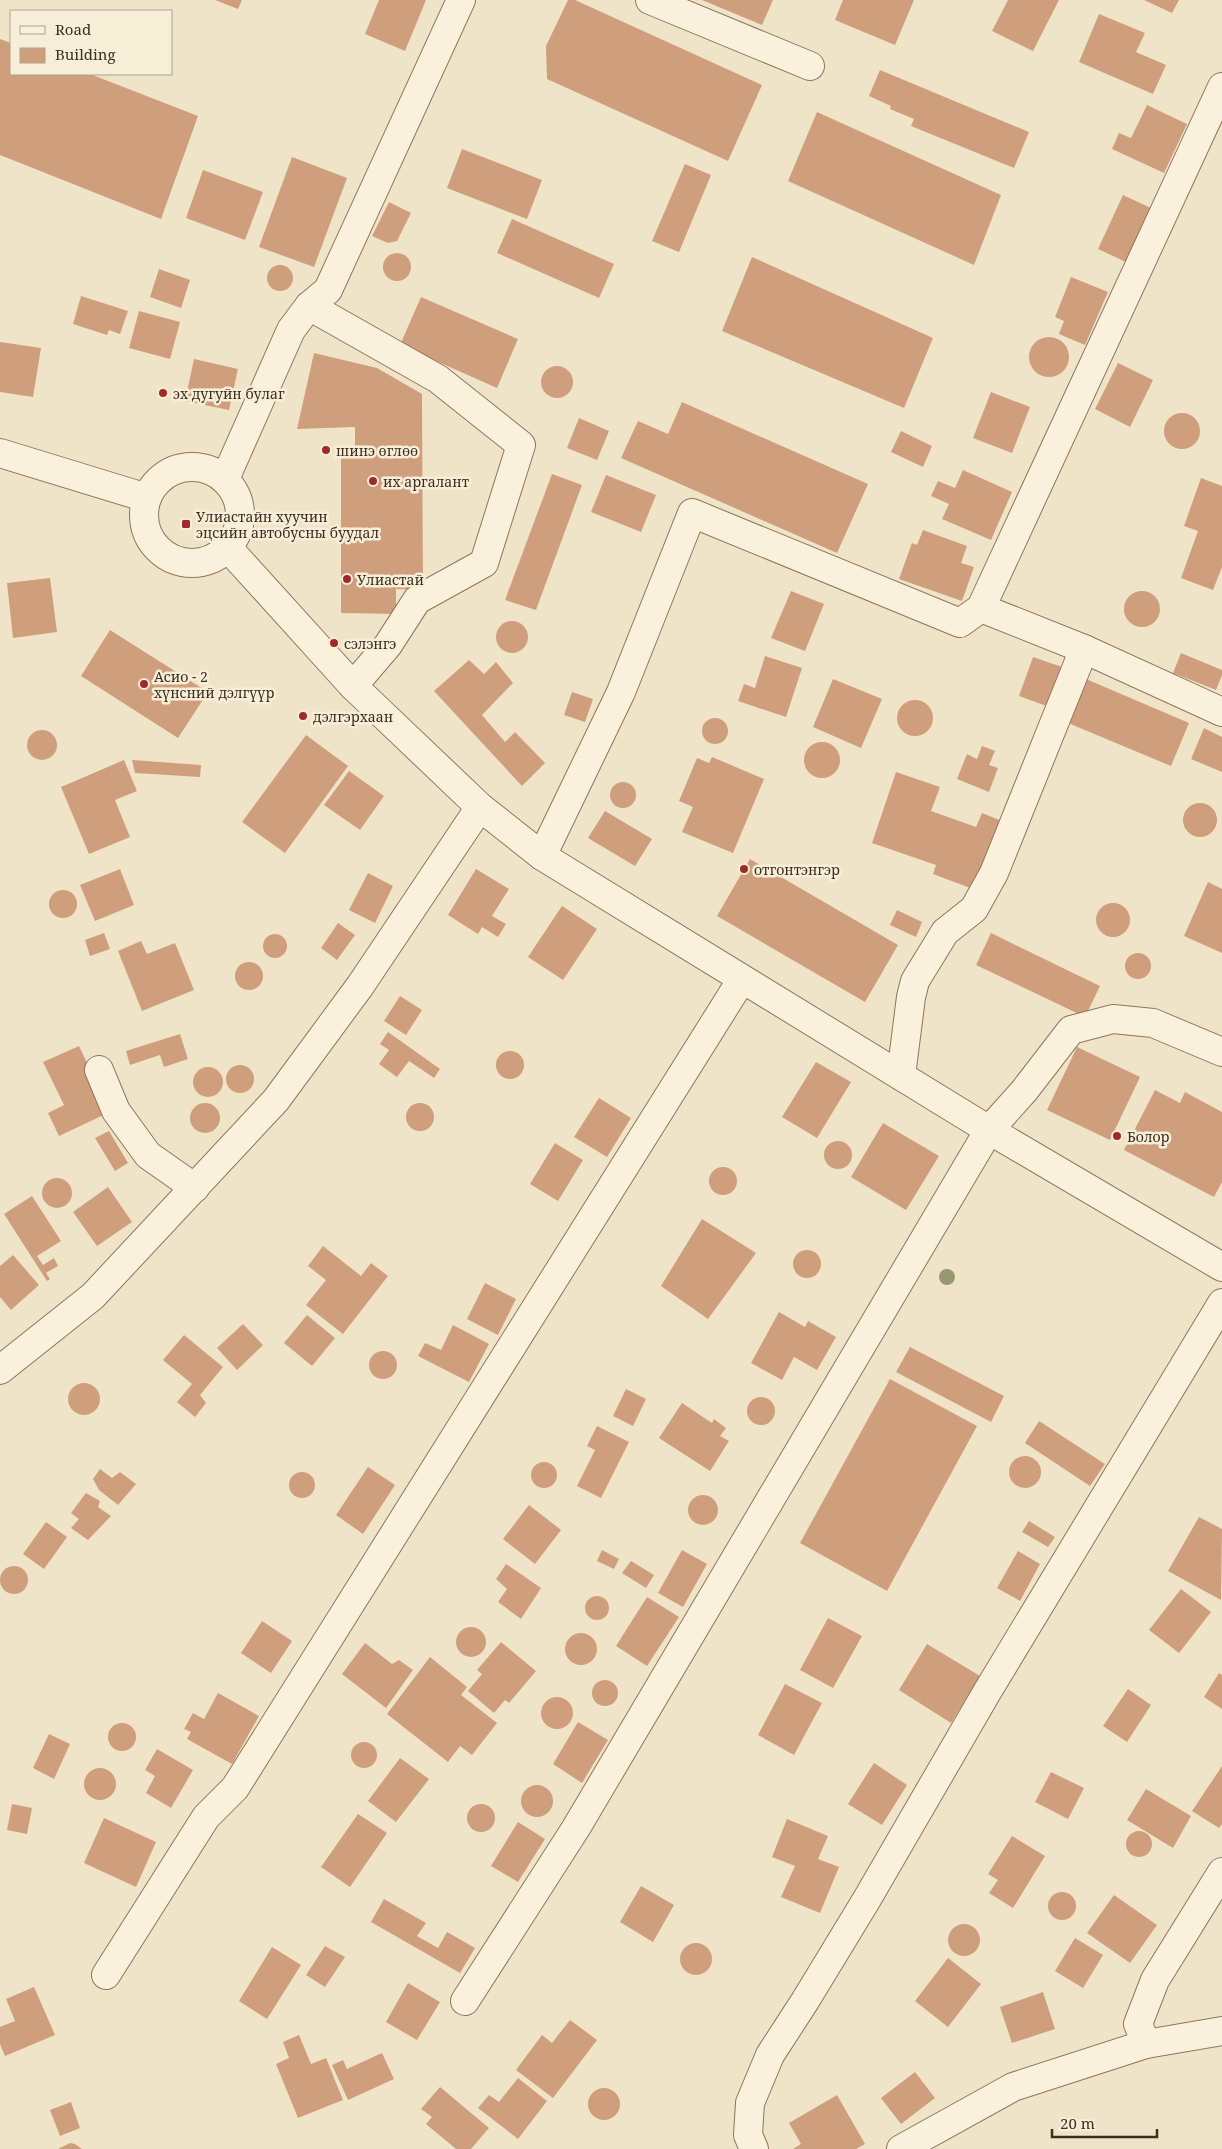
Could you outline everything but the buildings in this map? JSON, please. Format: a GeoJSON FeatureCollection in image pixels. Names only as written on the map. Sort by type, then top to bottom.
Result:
{"type":"FeatureCollection","features":[{"type":"Feature","properties":{"kind":"street"},"geometry":{"type":"LineString","coordinates":[[225,479],[287,338],[309,306],[328,290],[460,0]]}},
{"type":"Feature","properties":{"kind":"street"},"geometry":{"type":"LineString","coordinates":[[650,0],[810,66]]}},
{"type":"Feature","properties":{"kind":"street"},"geometry":{"type":"LineString","coordinates":[[542,856],[621,692],[692,513],[960,623],[981,608],[1222,87]]}},
{"type":"Feature","properties":{"kind":"street"},"geometry":{"type":"LineString","coordinates":[[309,306],[438,379],[522,445],[484,563],[417,600],[388,645],[353,686]]}},
{"type":"Feature","properties":{"kind":"street"},"geometry":{"type":"LineString","coordinates":[[0,453],[147,498]]}},
{"type":"Feature","properties":{"kind":"street"},"geometry":{"type":"LineString","coordinates":[[190,467],[209,470],[225,479],[236,494],[241,513],[237,531],[228,548],[212,558],[194,563],[175,560],[160,550],[148,535],[144,517],[147,498],[157,482],[172,471],[190,467]]}},
{"type":"Feature","properties":{"kind":"street"},"geometry":{"type":"LineString","coordinates":[[228,548],[353,686],[480,807],[542,856],[989,1130],[1222,1267]]}},
{"type":"Feature","properties":{"kind":"street"},"geometry":{"type":"LineString","coordinates":[[981,608],[1084,649],[1222,712]]}},
{"type":"Feature","properties":{"kind":"street"},"geometry":{"type":"LineString","coordinates":[[901,1076],[910,996],[915,981],[945,932],[974,909],[994,873],[1084,649]]}},
{"type":"Feature","properties":{"kind":"street"},"geometry":{"type":"LineString","coordinates":[[0,1370],[93,1296],[276,1100],[360,986],[480,807]]}},
{"type":"Feature","properties":{"kind":"street"},"geometry":{"type":"LineString","coordinates":[[106,1975],[206,1817],[235,1788],[742,979]]}},
{"type":"Feature","properties":{"kind":"street"},"geometry":{"type":"LineString","coordinates":[[465,2001],[581,1820],[989,1130],[1024,1091],[1071,1030],[1113,1019],[1153,1023],[1222,1052]]}},
{"type":"Feature","properties":{"kind":"street"},"geometry":{"type":"LineString","coordinates":[[99,1070],[116,1111],[148,1155],[195,1188]]}},
{"type":"Feature","properties":{"kind":"street"},"geometry":{"type":"LineString","coordinates":[[754,2149],[748,2135],[750,2103],[770,2055],[806,2001],[987,1692],[1222,1303]]}},
{"type":"Feature","properties":{"kind":"street"},"geometry":{"type":"LineString","coordinates":[[1146,2044],[1138,2024],[1155,1980],[1222,1872]]}},
{"type":"Feature","properties":{"kind":"street"},"geometry":{"type":"LineString","coordinates":[[901,2149],[1013,2087],[1146,2044],[1222,2030]]}},
{"type":"Feature","properties":{"kind":"place","name":"эх дугуйн булаг"},"geometry":{"type":"Point","coordinates":[163,393]}},
{"type":"Feature","properties":{"kind":"place","name":"шинэ өглөө"},"geometry":{"type":"Point","coordinates":[326,450]}},
{"type":"Feature","properties":{"kind":"place","name":"их аргалант"},"geometry":{"type":"Point","coordinates":[373,481]}},
{"type":"Feature","properties":{"kind":"place","name":"Улиастайн хуучин эцсийн автобусны буудал"},"geometry":{"type":"Point","coordinates":[186,524]}},
{"type":"Feature","properties":{"kind":"place","name":"Улиастай"},"geometry":{"type":"Point","coordinates":[347,579]}},
{"type":"Feature","properties":{"kind":"place","name":"сэлэнгэ"},"geometry":{"type":"Point","coordinates":[334,643]}},
{"type":"Feature","properties":{"kind":"place","name":"Асио - 2 хүнсний дэлгүүр"},"geometry":{"type":"Point","coordinates":[144,684]}},
{"type":"Feature","properties":{"kind":"place","name":"дэлгэрхаан"},"geometry":{"type":"Point","coordinates":[303,716]}},
{"type":"Feature","properties":{"kind":"place","name":"отгонтэнгэр"},"geometry":{"type":"Point","coordinates":[744,869]}},
{"type":"Feature","properties":{"kind":"place","name":"Болор"},"geometry":{"type":"Point","coordinates":[1117,1136]}}]}
